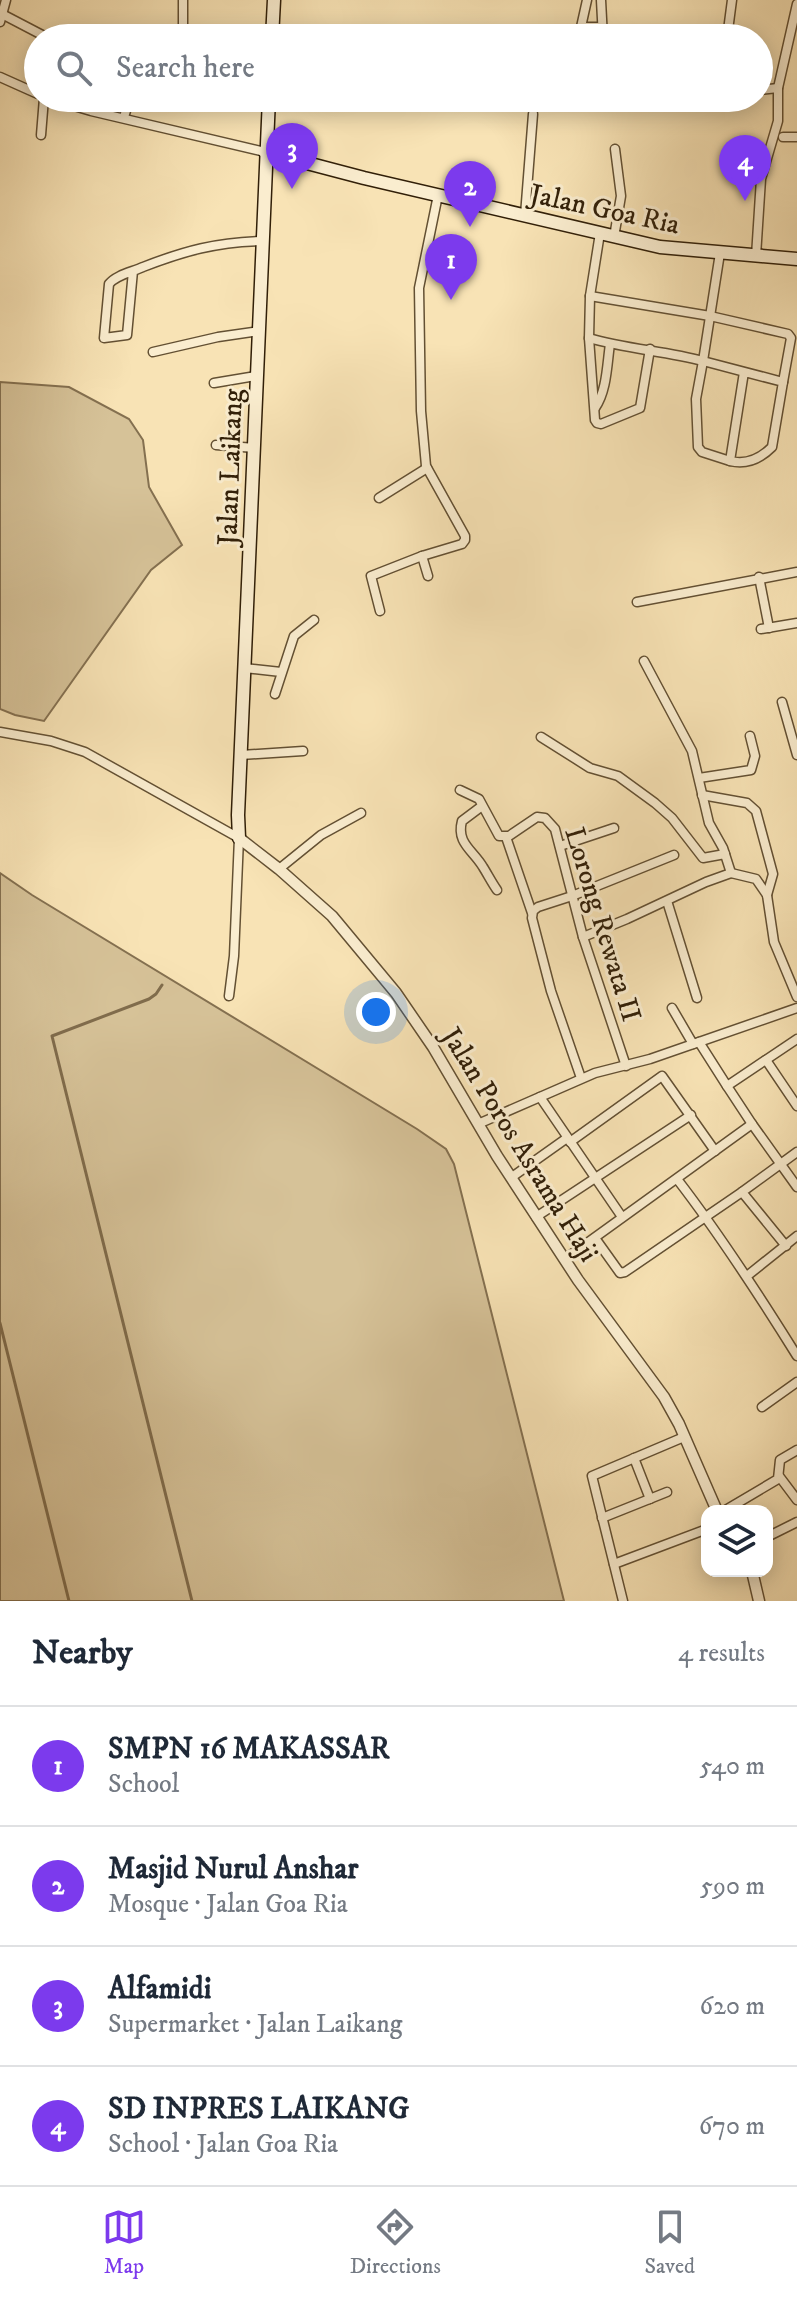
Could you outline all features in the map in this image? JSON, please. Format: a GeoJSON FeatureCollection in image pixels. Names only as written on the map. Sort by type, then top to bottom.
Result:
{"type":"FeatureCollection","features":[{"type":"Feature","properties":{"kind":"main road"},"geometry":{"type":"LineString","coordinates":[[273,24],[274,0]]}},
{"type":"Feature","properties":{"kind":"main road","name":"Jalan Laikang"},"geometry":{"type":"LineString","coordinates":[[239,838],[268,112]]}},
{"type":"Feature","properties":{"kind":"main road","name":"Jalan Goa Ria"},"geometry":{"type":"LineString","coordinates":[[265,152],[614,237],[675,249],[797,259]]}},
{"type":"Feature","properties":{"kind":"street"},"geometry":{"type":"LineString","coordinates":[[6,0],[1,17],[24,27]]}},
{"type":"Feature","properties":{"kind":"street"},"geometry":{"type":"LineString","coordinates":[[183,0],[183,24]]}},
{"type":"Feature","properties":{"kind":"street"},"geometry":{"type":"LineString","coordinates":[[582,24],[587,0]]}},
{"type":"Feature","properties":{"kind":"street"},"geometry":{"type":"LineString","coordinates":[[601,0],[602,24]]}},
{"type":"Feature","properties":{"kind":"street"},"geometry":{"type":"LineString","coordinates":[[729,24],[732,0]]}},
{"type":"Feature","properties":{"kind":"street"},"geometry":{"type":"LineString","coordinates":[[756,256],[761,179],[778,121],[778,88],[797,4]]}},
{"type":"Feature","properties":{"kind":"street"},"geometry":{"type":"LineString","coordinates":[[0,77],[24,88]]}},
{"type":"Feature","properties":{"kind":"street"},"geometry":{"type":"LineString","coordinates":[[773,89],[778,88]]}},
{"type":"Feature","properties":{"kind":"street"},"geometry":{"type":"LineString","coordinates":[[41,135],[44,112]]}},
{"type":"Feature","properties":{"kind":"street"},"geometry":{"type":"LineString","coordinates":[[96,112],[265,152]]}},
{"type":"Feature","properties":{"kind":"street"},"geometry":{"type":"LineString","coordinates":[[124,117],[126,112]]}},
{"type":"Feature","properties":{"kind":"street"},"geometry":{"type":"LineString","coordinates":[[525,215],[535,112]]}},
{"type":"Feature","properties":{"kind":"street"},"geometry":{"type":"LineString","coordinates":[[783,137],[797,137]]}},
{"type":"Feature","properties":{"kind":"street"},"geometry":{"type":"LineString","coordinates":[[614,237],[621,196],[615,149]]}},
{"type":"Feature","properties":{"kind":"street"},"geometry":{"type":"LineString","coordinates":[[380,611],[371,576],[462,544],[465,540],[427,468],[421,411],[418,298],[438,195]]}},
{"type":"Feature","properties":{"kind":"street"},"geometry":{"type":"LineString","coordinates":[[600,233],[590,296],[589,338],[595,420],[601,424],[640,408],[650,349]]}},
{"type":"Feature","properties":{"kind":"street"},"geometry":{"type":"LineString","coordinates":[[133,271],[127,335],[104,338],[109,284],[113,279],[133,271],[207,246],[262,241]]}},
{"type":"Feature","properties":{"kind":"street"},"geometry":{"type":"LineString","coordinates":[[590,296],[710,316],[791,335],[770,449],[745,463],[702,452],[698,447],[696,399],[703,361],[710,316],[720,253]]}},
{"type":"Feature","properties":{"kind":"street"},"geometry":{"type":"LineString","coordinates":[[153,352],[259,331]]}},
{"type":"Feature","properties":{"kind":"street"},"geometry":{"type":"LineString","coordinates":[[589,338],[703,361],[783,382]]}},
{"type":"Feature","properties":{"kind":"street"},"geometry":{"type":"LineString","coordinates":[[595,408],[603,388],[610,344]]}},
{"type":"Feature","properties":{"kind":"street"},"geometry":{"type":"LineString","coordinates":[[730,461],[744,372]]}},
{"type":"Feature","properties":{"kind":"street"},"geometry":{"type":"LineString","coordinates":[[214,383],[256,376]]}},
{"type":"Feature","properties":{"kind":"street"},"geometry":{"type":"LineString","coordinates":[[216,445],[255,448]]}},
{"type":"Feature","properties":{"kind":"street"},"geometry":{"type":"LineString","coordinates":[[379,498],[427,468]]}},
{"type":"Feature","properties":{"kind":"street"},"geometry":{"type":"LineString","coordinates":[[422,556],[428,576]]}},
{"type":"Feature","properties":{"kind":"street"},"geometry":{"type":"LineString","coordinates":[[637,602],[797,572]]}},
{"type":"Feature","properties":{"kind":"street"},"geometry":{"type":"LineString","coordinates":[[759,577],[765,629],[797,623]]}},
{"type":"Feature","properties":{"kind":"street"},"geometry":{"type":"LineString","coordinates":[[275,694],[294,636],[314,620]]}},
{"type":"Feature","properties":{"kind":"street"},"geometry":{"type":"LineString","coordinates":[[644,661],[692,751],[709,823],[731,873]]}},
{"type":"Feature","properties":{"kind":"street"},"geometry":{"type":"LineString","coordinates":[[244,668],[281,672]]}},
{"type":"Feature","properties":{"kind":"street"},"geometry":{"type":"LineString","coordinates":[[782,702],[797,755]]}},
{"type":"Feature","properties":{"kind":"street"},"geometry":{"type":"LineString","coordinates":[[0,732],[51,741],[85,752],[239,838],[234,956],[229,996]]}},
{"type":"Feature","properties":{"kind":"street"},"geometry":{"type":"LineString","coordinates":[[699,778],[751,770],[755,756],[750,736]]}},
{"type":"Feature","properties":{"kind":"street"},"geometry":{"type":"LineString","coordinates":[[541,737],[590,768],[618,776],[648,797],[672,818],[698,855],[703,858],[725,854]]}},
{"type":"Feature","properties":{"kind":"street"},"geometry":{"type":"LineString","coordinates":[[241,755],[303,751]]}},
{"type":"Feature","properties":{"kind":"street"},"geometry":{"type":"LineString","coordinates":[[460,790],[476,796],[496,833],[506,837],[532,913],[551,991],[581,1078]]}},
{"type":"Feature","properties":{"kind":"street"},"geometry":{"type":"LineString","coordinates":[[702,795],[747,803],[756,811],[773,874],[767,895],[774,942],[797,997]]}},
{"type":"Feature","properties":{"kind":"street"},"geometry":{"type":"LineString","coordinates":[[482,806],[462,821],[460,837],[482,864],[497,890]]}},
{"type":"Feature","properties":{"kind":"street"},"geometry":{"type":"LineString","coordinates":[[279,869],[321,835],[361,813]]}},
{"type":"Feature","properties":{"kind":"street","name":"Lorong Rewata II"},"geometry":{"type":"LineString","coordinates":[[506,837],[527,821],[541,816],[549,820],[555,829],[583,937],[626,1066]]}},
{"type":"Feature","properties":{"kind":"street"},"geometry":{"type":"LineString","coordinates":[[560,846],[614,828]]}},
{"type":"Feature","properties":{"kind":"street","name":"Jalan Poros Asrama Haji"},"geometry":{"type":"LineString","coordinates":[[239,838],[332,916],[392,987],[443,1062],[536,1217],[603,1315],[654,1381],[671,1409],[714,1505]]}},
{"type":"Feature","properties":{"kind":"street"},"geometry":{"type":"LineString","coordinates":[[532,913],[538,907],[674,855]]}},
{"type":"Feature","properties":{"kind":"street"},"geometry":{"type":"LineString","coordinates":[[583,937],[731,873],[756,879],[767,895]]}},
{"type":"Feature","properties":{"kind":"street"},"geometry":{"type":"LineString","coordinates":[[667,901],[697,998]]}},
{"type":"Feature","properties":{"kind":"street"},"geometry":{"type":"LineString","coordinates":[[672,1008],[797,1187]]}},
{"type":"Feature","properties":{"kind":"street"},"geometry":{"type":"LineString","coordinates":[[478,1124],[581,1078],[650,1059],[797,1008]]}},
{"type":"Feature","properties":{"kind":"street"},"geometry":{"type":"LineString","coordinates":[[727,1086],[797,1039]]}},
{"type":"Feature","properties":{"kind":"street"},"geometry":{"type":"LineString","coordinates":[[650,1059],[715,1151]]}},
{"type":"Feature","properties":{"kind":"street"},"geometry":{"type":"LineString","coordinates":[[766,1060],[796,1102]]}},
{"type":"Feature","properties":{"kind":"street"},"geometry":{"type":"LineString","coordinates":[[512,1177],[662,1076]]}},
{"type":"Feature","properties":{"kind":"street"},"geometry":{"type":"LineString","coordinates":[[540,1097],[622,1217]]}},
{"type":"Feature","properties":{"kind":"street"},"geometry":{"type":"LineString","coordinates":[[536,1217],[691,1115]]}},
{"type":"Feature","properties":{"kind":"street"},"geometry":{"type":"LineString","coordinates":[[565,1259],[752,1124]]}},
{"type":"Feature","properties":{"kind":"street"},"geometry":{"type":"LineString","coordinates":[[595,1238],[623,1273],[797,1152]]}},
{"type":"Feature","properties":{"kind":"street"},"geometry":{"type":"LineString","coordinates":[[677,1179],[747,1276],[797,1356]]}},
{"type":"Feature","properties":{"kind":"street"},"geometry":{"type":"LineString","coordinates":[[742,1192],[786,1246]]}},
{"type":"Feature","properties":{"kind":"street"},"geometry":{"type":"LineString","coordinates":[[747,1276],[797,1236]]}},
{"type":"Feature","properties":{"kind":"street"},"geometry":{"type":"LineString","coordinates":[[762,1407],[797,1382]]}},
{"type":"Feature","properties":{"kind":"street"},"geometry":{"type":"LineString","coordinates":[[623,1601],[592,1476],[684,1437]]}},
{"type":"Feature","properties":{"kind":"street"},"geometry":{"type":"LineString","coordinates":[[734,1505],[773,1483],[779,1476],[780,1460],[797,1450]]}},
{"type":"Feature","properties":{"kind":"street"},"geometry":{"type":"LineString","coordinates":[[634,1458],[650,1499]]}},
{"type":"Feature","properties":{"kind":"street"},"geometry":{"type":"LineString","coordinates":[[779,1476],[797,1500]]}},
{"type":"Feature","properties":{"kind":"street"},"geometry":{"type":"LineString","coordinates":[[602,1518],[667,1492]]}},
{"type":"Feature","properties":{"kind":"street"},"geometry":{"type":"LineString","coordinates":[[773,1534],[797,1522]]}},
{"type":"Feature","properties":{"kind":"street"},"geometry":{"type":"LineString","coordinates":[[614,1564],[701,1531]]}},
{"type":"Feature","properties":{"kind":"street"},"geometry":{"type":"LineString","coordinates":[[753,1577],[759,1601]]}},
{"type":"Feature","properties":{"kind":"shaded area"},"geometry":{"type":"Polygon","coordinates":[[[0,382],[69,387],[129,419],[143,440],[149,487],[182,545],[151,570],[44,721],[0,709],[0,382]]]}},
{"type":"Feature","properties":{"kind":"shaded area"},"geometry":{"type":"Polygon","coordinates":[[[0,873],[446,1149],[454,1164],[564,1601],[0,1601],[0,873]]]}},
{"type":"Feature","properties":{"kind":"waterway"},"geometry":{"type":"LineString","coordinates":[[162,985],[149,999],[52,1036],[192,1601]]}},
{"type":"Feature","properties":{"kind":"waterway"},"geometry":{"type":"LineString","coordinates":[[0,1323],[69,1601]]}},
{"type":"Feature","properties":{"kind":"place","name":"Alfamidi"},"geometry":{"type":"Point","coordinates":[292,189]}},
{"type":"Feature","properties":{"kind":"place","name":"SD INPRES LAIKANG"},"geometry":{"type":"Point","coordinates":[745,201]}},
{"type":"Feature","properties":{"kind":"place","name":"Masjid Nurul Anshar"},"geometry":{"type":"Point","coordinates":[470,227]}},
{"type":"Feature","properties":{"kind":"place","name":"SMPN 16 MAKASSAR"},"geometry":{"type":"Point","coordinates":[451,300]}}]}
